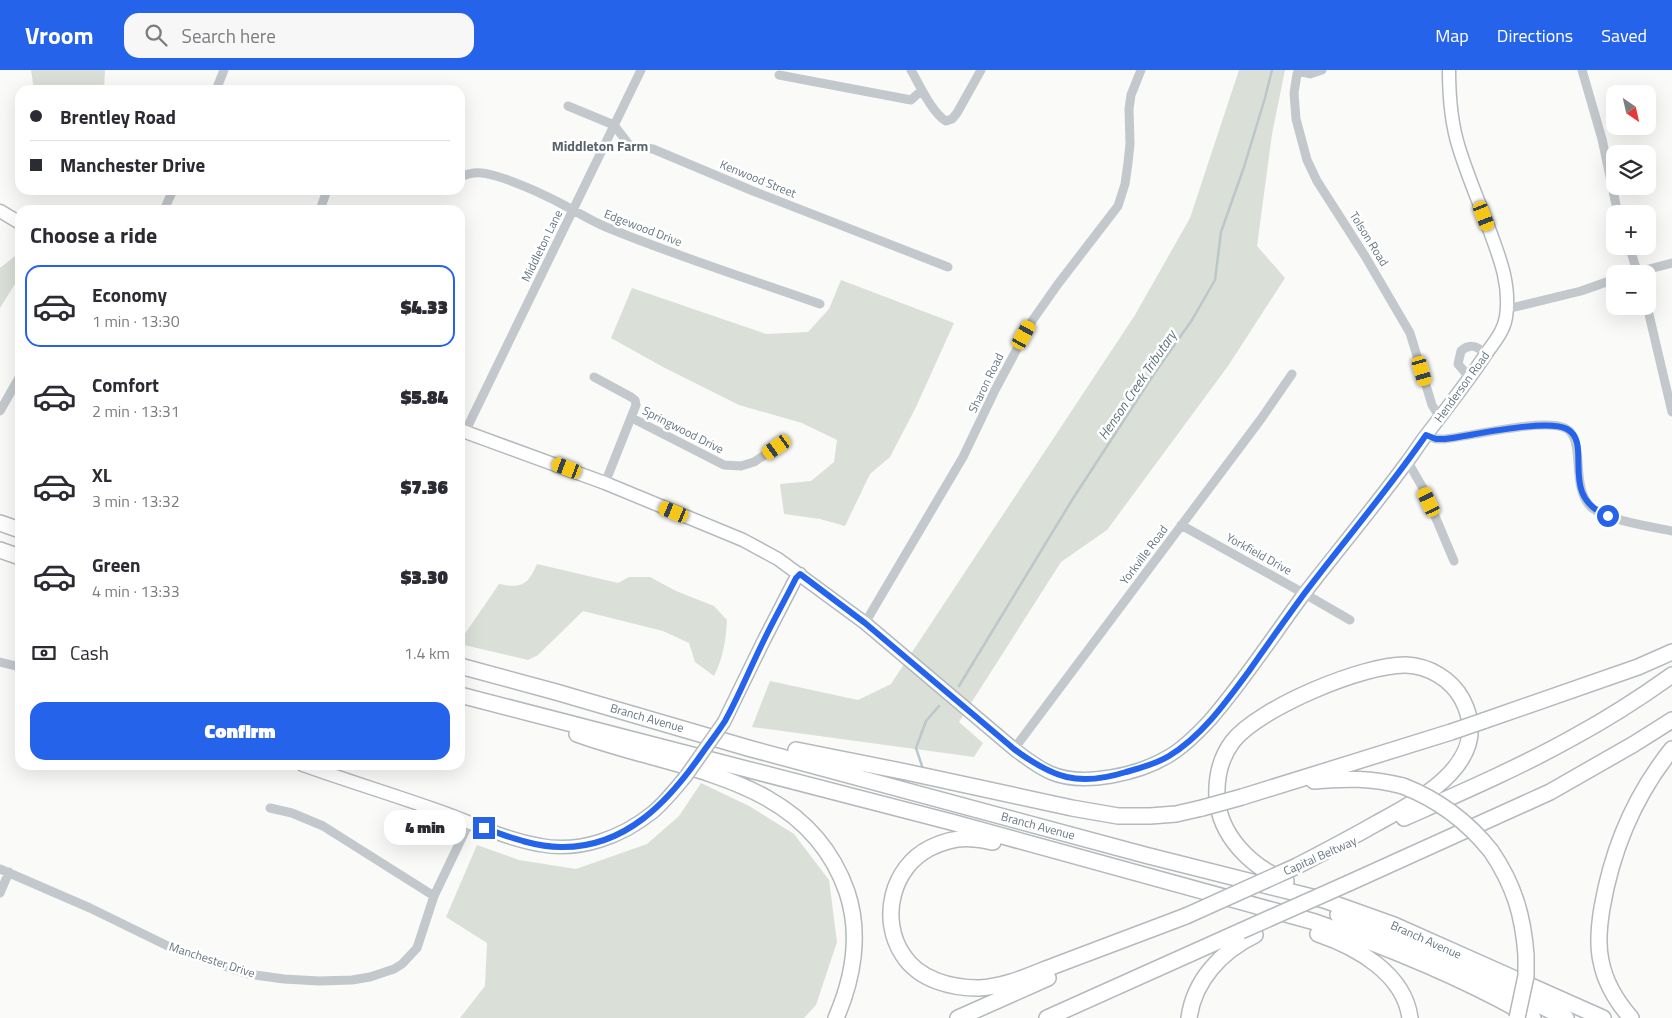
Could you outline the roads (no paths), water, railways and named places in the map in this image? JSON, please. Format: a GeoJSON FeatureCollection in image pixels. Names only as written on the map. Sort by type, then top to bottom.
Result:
{"type":"FeatureCollection","features":[{"type":"Feature","properties":{"kind":"highway"},"geometry":{"type":"LineString","coordinates":[[0,523],[15,528]]}},
{"type":"Feature","properties":{"kind":"highway"},"geometry":{"type":"LineString","coordinates":[[629,713],[814,755],[906,772],[1098,813],[1118,816],[1150,816],[1176,814],[1202,808],[1450,732],[1638,667],[1672,652]]}},
{"type":"Feature","properties":{"kind":"highway"},"geometry":{"type":"LineString","coordinates":[[1297,866],[1415,802],[1437,787],[1455,769],[1462,758],[1467,744],[1470,732],[1468,718],[1461,697],[1438,674],[1423,668],[1397,665],[1348,678],[1294,699],[1269,712],[1241,732],[1225,754],[1217,781],[1218,810],[1223,824],[1237,846],[1261,867],[1283,880],[1364,908],[1437,944]]}},
{"type":"Feature","properties":{"kind":"highway","name":"Branch Avenue"},"geometry":{"type":"LineString","coordinates":[[465,667],[758,750],[1145,855],[1324,900],[1378,919],[1603,1018]]}},
{"type":"Feature","properties":{"kind":"highway","name":"Capital Beltway"},"geometry":{"type":"LineString","coordinates":[[958,1018],[1533,759],[1615,713],[1672,675]]}},
{"type":"Feature","properties":{"kind":"highway","name":"Branch Avenue"},"geometry":{"type":"LineString","coordinates":[[465,696],[945,820],[1315,922],[1354,935],[1428,965],[1509,1004],[1533,1018]]}},
{"type":"Feature","properties":{"kind":"highway"},"geometry":{"type":"LineString","coordinates":[[498,705],[605,745],[714,775],[745,787],[782,806],[809,829],[833,860],[846,889],[852,916],[854,935],[852,970],[836,1018]]}},
{"type":"Feature","properties":{"kind":"highway"},"geometry":{"type":"LineString","coordinates":[[1047,1018],[1248,933],[1550,792],[1672,720]]}},
{"type":"Feature","properties":{"kind":"highway"},"geometry":{"type":"LineString","coordinates":[[1631,1018],[1613,993],[1600,960],[1598,938],[1601,914],[1606,884],[1626,825],[1639,798],[1672,749]]}},
{"type":"Feature","properties":{"kind":"highway"},"geometry":{"type":"LineString","coordinates":[[1242,796],[1311,781],[1337,778],[1374,780],[1403,786],[1452,811],[1475,831],[1492,851],[1512,887],[1520,910],[1524,929],[1526,976],[1517,1018]]}},
{"type":"Feature","properties":{"kind":"highway"},"geometry":{"type":"LineString","coordinates":[[1116,866],[974,839],[952,840],[938,844],[914,859],[899,877],[891,903],[892,923],[897,944],[911,965],[933,980],[964,988],[981,988],[1008,982],[1186,916]]}},
{"type":"Feature","properties":{"kind":"highway"},"geometry":{"type":"LineString","coordinates":[[1145,855],[1338,915],[1389,934],[1566,1018]]}},
{"type":"Feature","properties":{"kind":"highway"},"geometry":{"type":"LineString","coordinates":[[1197,889],[1337,940],[1350,947],[1377,965],[1392,980],[1406,1003],[1410,1018]]}},
{"type":"Feature","properties":{"kind":"highway"},"geometry":{"type":"LineString","coordinates":[[1189,1018],[1198,986],[1228,951],[1248,933]]}},
{"type":"Feature","properties":{"kind":"highway"},"geometry":{"type":"LineString","coordinates":[[1509,1004],[1521,1018]]}},
{"type":"Feature","properties":{"kind":"street"},"geometry":{"type":"LineString","coordinates":[[218,85],[224,70]]}},
{"type":"Feature","properties":{"kind":"street","name":"Middleton Lane"},"geometry":{"type":"LineString","coordinates":[[465,425],[641,70]]}},
{"type":"Feature","properties":{"kind":"street"},"geometry":{"type":"LineString","coordinates":[[911,70],[934,109],[946,121],[952,119],[969,94],[981,70]]}},
{"type":"Feature","properties":{"kind":"street","name":"Sharon Road"},"geometry":{"type":"LineString","coordinates":[[865,623],[963,457],[995,390],[1032,321],[1063,277],[1118,206],[1128,163],[1131,95],[1141,70]]}},
{"type":"Feature","properties":{"kind":"street"},"geometry":{"type":"LineString","coordinates":[[1298,71],[1310,74],[1322,70]]}},
{"type":"Feature","properties":{"kind":"street","name":"Henderson Road"},"geometry":{"type":"LineString","coordinates":[[465,432],[605,483],[750,543],[778,559],[865,623],[1014,749],[1051,773],[1069,779],[1091,780],[1143,767],[1168,757],[1191,739],[1226,701],[1305,594],[1408,462],[1426,435],[1470,378],[1502,330],[1507,309],[1506,281],[1498,252],[1458,145],[1451,112],[1449,70]]}},
{"type":"Feature","properties":{"kind":"street"},"geometry":{"type":"LineString","coordinates":[[1582,70],[1602,138],[1616,205]]}},
{"type":"Feature","properties":{"kind":"street","name":"Tolson Road"},"geometry":{"type":"LineString","coordinates":[[1298,71],[1294,94],[1296,119],[1307,160],[1317,181],[1365,256],[1410,333],[1432,405],[1440,418]]}},
{"type":"Feature","properties":{"kind":"street"},"geometry":{"type":"LineString","coordinates":[[779,75],[911,100],[922,90]]}},
{"type":"Feature","properties":{"kind":"street"},"geometry":{"type":"LineString","coordinates":[[568,106],[614,124]]}},
{"type":"Feature","properties":{"kind":"street","name":"Kenwood Street"},"geometry":{"type":"LineString","coordinates":[[614,124],[630,146],[653,149],[762,194],[948,266]]}},
{"type":"Feature","properties":{"kind":"street","name":"Edgewood Drive"},"geometry":{"type":"LineString","coordinates":[[465,176],[474,172],[497,176],[573,210],[583,217],[658,248],[820,304]]}},
{"type":"Feature","properties":{"kind":"street"},"geometry":{"type":"LineString","coordinates":[[0,211],[15,220]]}},
{"type":"Feature","properties":{"kind":"street"},"geometry":{"type":"LineString","coordinates":[[1656,267],[1672,263]]}},
{"type":"Feature","properties":{"kind":"street"},"geometry":{"type":"LineString","coordinates":[[1507,309],[1581,291],[1606,282]]}},
{"type":"Feature","properties":{"kind":"street"},"geometry":{"type":"LineString","coordinates":[[1649,315],[1672,412]]}},
{"type":"Feature","properties":{"kind":"street"},"geometry":{"type":"LineString","coordinates":[[1470,378],[1458,364],[1460,351],[1468,346],[1475,346],[1486,354]]}},
{"type":"Feature","properties":{"kind":"street","name":"Yorkville Road"},"geometry":{"type":"LineString","coordinates":[[1014,749],[1261,419],[1292,374]]}},
{"type":"Feature","properties":{"kind":"street"},"geometry":{"type":"LineString","coordinates":[[594,377],[635,400],[636,405],[605,483]]}},
{"type":"Feature","properties":{"kind":"street"},"geometry":{"type":"LineString","coordinates":[[0,411],[15,385]]}},
{"type":"Feature","properties":{"kind":"street","name":"Springwood Drive"},"geometry":{"type":"LineString","coordinates":[[632,418],[724,465],[741,466],[754,462],[777,447]]}},
{"type":"Feature","properties":{"kind":"street"},"geometry":{"type":"LineString","coordinates":[[1426,435],[1436,439],[1445,439],[1546,425],[1566,428],[1575,438],[1577,446],[1581,491],[1592,507],[1608,516],[1672,531]]}},
{"type":"Feature","properties":{"kind":"street"},"geometry":{"type":"LineString","coordinates":[[1408,462],[1424,490],[1454,561]]}},
{"type":"Feature","properties":{"kind":"street","name":"Yorkfield Drive"},"geometry":{"type":"LineString","coordinates":[[1181,525],[1350,620]]}},
{"type":"Feature","properties":{"kind":"street"},"geometry":{"type":"LineString","coordinates":[[318,770],[541,846],[563,847],[605,840],[639,822],[654,811],[686,776],[724,722],[764,640],[796,578],[800,574]]}},
{"type":"Feature","properties":{"kind":"street"},"geometry":{"type":"LineString","coordinates":[[0,662],[15,666]]}},
{"type":"Feature","properties":{"kind":"street"},"geometry":{"type":"LineString","coordinates":[[270,808],[292,813],[323,826],[434,896]]}},
{"type":"Feature","properties":{"kind":"street","name":"Manchester Drive"},"geometry":{"type":"LineString","coordinates":[[4,870],[36,886],[90,908],[174,949],[206,961],[248,974],[284,979],[319,982],[352,980],[370,977],[394,969],[402,964],[416,948],[434,896],[469,823]]}},
{"type":"Feature","properties":{"kind":"street"},"geometry":{"type":"LineString","coordinates":[[0,893],[4,870]]}},
{"type":"Feature","properties":{"kind":"waterway","name":"Henson Creek Tributary"},"geometry":{"type":"LineString","coordinates":[[959,686],[1072,500],[1154,374],[1192,320],[1215,280],[1221,232],[1244,167],[1272,70]]}},
{"type":"Feature","properties":{"kind":"waterway","name":"Henson Creek Tributary"},"geometry":{"type":"LineString","coordinates":[[923,769],[916,748],[926,721],[939,706]]}},
{"type":"Feature","properties":{"kind":"district","name":"Middleton Farm"},"geometry":{"type":"Point","coordinates":[600,146]}}]}
